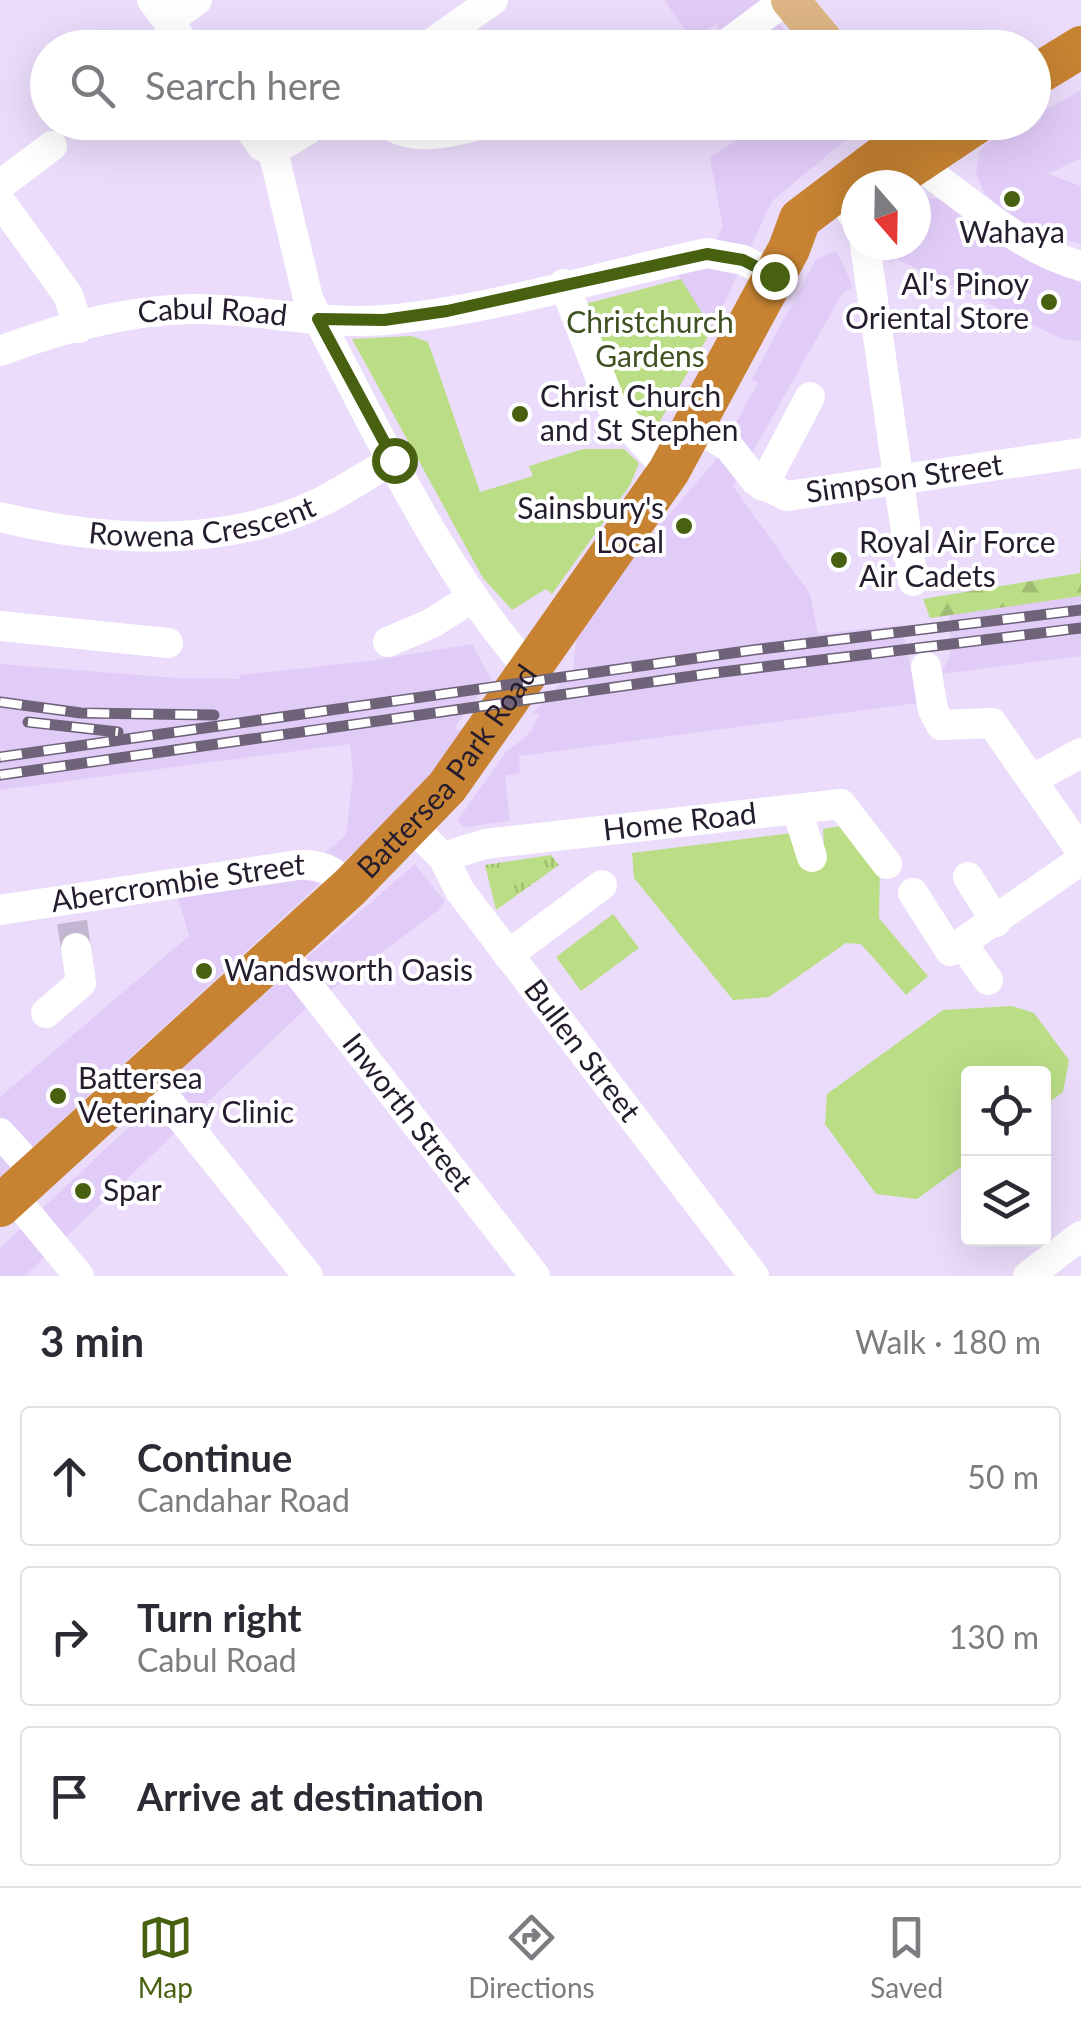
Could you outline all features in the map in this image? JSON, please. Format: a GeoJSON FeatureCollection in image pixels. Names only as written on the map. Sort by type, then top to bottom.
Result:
{"type":"FeatureCollection","features":[{"type":"Feature","properties":{"kind":"highway"},"geometry":{"type":"LineString","coordinates":[[1051,66],[1081,47]]}},
{"type":"Feature","properties":{"kind":"highway","name":"Battersea Park Road"},"geometry":{"type":"LineString","coordinates":[[16,1192],[412,827],[530,670],[669,471],[782,263],[800,218],[906,140]]}},
{"type":"Feature","properties":{"kind":"highway"},"geometry":{"type":"LineString","coordinates":[[893,170],[909,140]]}},
{"type":"Feature","properties":{"kind":"highway","name":"Battersea Park Road"},"geometry":{"type":"LineString","coordinates":[[782,263],[841,228]]}},
{"type":"Feature","properties":{"kind":"main road"},"geometry":{"type":"LineString","coordinates":[[788,0],[821,30]]}},
{"type":"Feature","properties":{"kind":"street"},"geometry":{"type":"LineString","coordinates":[[160,11],[197,0]]}},
{"type":"Feature","properties":{"kind":"street"},"geometry":{"type":"LineString","coordinates":[[451,30],[493,0]]}},
{"type":"Feature","properties":{"kind":"street"},"geometry":{"type":"LineString","coordinates":[[746,30],[788,0]]}},
{"type":"Feature","properties":{"kind":"street"},"geometry":{"type":"LineString","coordinates":[[258,140],[273,151]]}},
{"type":"Feature","properties":{"kind":"street"},"geometry":{"type":"LineString","coordinates":[[273,151],[291,140]]}},
{"type":"Feature","properties":{"kind":"street"},"geometry":{"type":"LineString","coordinates":[[913,140],[928,172],[1037,248],[1081,266]]}},
{"type":"Feature","properties":{"kind":"street"},"geometry":{"type":"LineString","coordinates":[[52,146],[1,201],[68,295],[79,328]]}},
{"type":"Feature","properties":{"kind":"street"},"geometry":{"type":"LineString","coordinates":[[273,151],[308,298],[318,319],[473,597],[530,670]]}},
{"type":"Feature","properties":{"kind":"street","name":"Cabul Road"},"geometry":{"type":"LineString","coordinates":[[0,351],[79,328],[200,308],[318,319],[384,320],[721,252],[782,263]]}},
{"type":"Feature","properties":{"kind":"street"},"geometry":{"type":"LineString","coordinates":[[863,260],[912,580]]}},
{"type":"Feature","properties":{"kind":"street"},"geometry":{"type":"LineString","coordinates":[[564,284],[612,407],[669,471]]}},
{"type":"Feature","properties":{"kind":"street"},"geometry":{"type":"LineString","coordinates":[[763,486],[810,398]]}},
{"type":"Feature","properties":{"kind":"street","name":"Simpson Street"},"geometry":{"type":"LineString","coordinates":[[696,427],[729,447],[763,486],[788,496],[1081,453]]}},
{"type":"Feature","properties":{"kind":"street","name":"Rowena Crescent"},"geometry":{"type":"LineString","coordinates":[[0,517],[56,530],[112,535],[168,536],[232,528],[304,510],[394,460]]}},
{"type":"Feature","properties":{"kind":"street"},"geometry":{"type":"LineString","coordinates":[[388,642],[432,623],[473,597]]}},
{"type":"Feature","properties":{"kind":"street"},"geometry":{"type":"LineString","coordinates":[[0,626],[168,643]]}},
{"type":"Feature","properties":{"kind":"street"},"geometry":{"type":"LineString","coordinates":[[926,667],[933,710],[941,725],[992,723],[1081,851]]}},
{"type":"Feature","properties":{"kind":"street"},"geometry":{"type":"LineString","coordinates":[[1033,779],[1081,753]]}},
{"type":"Feature","properties":{"kind":"street","name":"Home Road"},"geometry":{"type":"LineString","coordinates":[[443,857],[485,844],[841,804],[887,864]]}},
{"type":"Feature","properties":{"kind":"street"},"geometry":{"type":"LineString","coordinates":[[797,810],[812,856]]}},
{"type":"Feature","properties":{"kind":"street","name":"Bullen Street"},"geometry":{"type":"LineString","coordinates":[[412,827],[443,857],[460,891],[754,1276]]}},
{"type":"Feature","properties":{"kind":"street"},"geometry":{"type":"LineString","coordinates":[[956,947],[1081,860]]}},
{"type":"Feature","properties":{"kind":"street","name":"Abercrombie Street"},"geometry":{"type":"LineString","coordinates":[[0,910],[73,923],[298,865],[317,864],[334,871],[350,887]]}},
{"type":"Feature","properties":{"kind":"street"},"geometry":{"type":"LineString","coordinates":[[968,878],[996,922]]}},
{"type":"Feature","properties":{"kind":"street"},"geometry":{"type":"LineString","coordinates":[[508,954],[602,885]]}},
{"type":"Feature","properties":{"kind":"street"},"geometry":{"type":"LineString","coordinates":[[914,893],[988,980]]}},
{"type":"Feature","properties":{"kind":"street"},"geometry":{"type":"LineString","coordinates":[[46,1013],[81,983],[73,923]]}},
{"type":"Feature","properties":{"kind":"street","name":"Inworth Street"},"geometry":{"type":"LineString","coordinates":[[281,950],[535,1276]]}},
{"type":"Feature","properties":{"kind":"street"},"geometry":{"type":"LineString","coordinates":[[146,1074],[308,1276]]}},
{"type":"Feature","properties":{"kind":"street"},"geometry":{"type":"LineString","coordinates":[[0,1133],[16,1192],[78,1276]]}},
{"type":"Feature","properties":{"kind":"street"},"geometry":{"type":"LineString","coordinates":[[1044,1271],[1081,1236]]}},
{"type":"Feature","properties":{"kind":"shaded area"},"geometry":{"type":"Polygon","coordinates":[[[664,0],[761,0],[784,30],[720,30],[716,24],[707,30],[686,30],[664,0]]]}},
{"type":"Feature","properties":{"kind":"shaded area"},"geometry":{"type":"Polygon","coordinates":[[[1081,90],[1081,158],[1048,174],[1081,186],[1081,244],[1038,231],[1008,214],[984,193],[976,173],[979,152],[993,140],[1051,140],[1051,107],[1081,90]]]}},
{"type":"Feature","properties":{"kind":"shaded area"},"geometry":{"type":"Polygon","coordinates":[[[737,140],[846,140],[772,201],[712,329],[673,267],[707,257],[723,227],[710,158],[737,140]]]}},
{"type":"Feature","properties":{"kind":"shaded area"},"geometry":{"type":"Polygon","coordinates":[[[931,198],[946,201],[1009,250],[1081,283],[1081,341],[1062,339],[899,260],[931,260],[931,198]]]}},
{"type":"Feature","properties":{"kind":"shaded area"},"geometry":{"type":"Polygon","coordinates":[[[837,251],[853,287],[842,294],[733,486],[810,594],[818,634],[902,625],[918,703],[519,756],[520,773],[505,776],[510,821],[464,827],[457,821],[505,753],[531,732],[540,713],[532,714],[573,670],[578,621],[714,462],[758,383],[752,379],[816,259],[837,251]]]}},
{"type":"Feature","properties":{"kind":"shaded area"},"geometry":{"type":"Polygon","coordinates":[[[1081,596],[1081,656],[941,674],[951,653],[949,614],[1081,596]]]}},
{"type":"Feature","properties":{"kind":"shaded area"},"geometry":{"type":"Polygon","coordinates":[[[472,644],[491,679],[459,721],[455,729],[462,730],[425,787],[0,1177],[0,1097],[189,936],[177,895],[322,854],[346,835],[353,775],[350,744],[0,790],[0,664],[240,679],[239,675],[369,661],[472,644]]]}},
{"type":"Feature","properties":{"kind":"shaded area"},"geometry":{"type":"Polygon","coordinates":[[[415,864],[445,902],[437,911],[302,1012],[25,1276],[0,1276],[0,1248],[149,1108],[164,1081],[415,864]]]}},
{"type":"Feature","properties":{"kind":"green space","name":"Christchurch Gardens"},"geometry":{"type":"Polygon","coordinates":[[[681,279],[712,329],[650,439],[630,416],[581,305],[681,279]]]}},
{"type":"Feature","properties":{"kind":"green space"},"geometry":{"type":"Polygon","coordinates":[[[411,336],[428,342],[480,492],[533,476],[529,466],[583,449],[624,449],[639,463],[630,485],[552,594],[546,589],[512,610],[483,578],[352,339],[411,336]]]}},
{"type":"Feature","properties":{"kind":"green space"},"geometry":{"type":"Polygon","coordinates":[[[1081,551],[1081,596],[930,618],[923,599],[1080,573],[1081,551]]]}},
{"type":"Feature","properties":{"kind":"green space"},"geometry":{"type":"Polygon","coordinates":[[[841,826],[880,865],[879,918],[928,976],[906,995],[861,944],[846,943],[769,997],[733,1000],[634,878],[632,853],[800,832],[824,849],[823,829],[841,826]]]}},
{"type":"Feature","properties":{"kind":"green space"},"geometry":{"type":"Polygon","coordinates":[[[551,855],[559,865],[496,910],[485,865],[551,855]]]}},
{"type":"Feature","properties":{"kind":"green space"},"geometry":{"type":"Polygon","coordinates":[[[613,914],[639,948],[581,991],[556,957],[613,914]]]}},
{"type":"Feature","properties":{"kind":"green space"},"geometry":{"type":"Polygon","coordinates":[[[1012,1006],[1034,1013],[1069,1060],[1063,1092],[1051,1101],[1051,1066],[961,1066],[961,1167],[917,1199],[876,1194],[825,1124],[827,1094],[943,1010],[1012,1006]]]}},
{"type":"Feature","properties":{"kind":"tunnel"},"geometry":{"type":"LineString","coordinates":[[72,922],[76,948]]}},
{"type":"Feature","properties":{"kind":"railway"},"geometry":{"type":"LineString","coordinates":[[0,757],[753,650],[1081,610]]}},
{"type":"Feature","properties":{"kind":"railway"},"geometry":{"type":"LineString","coordinates":[[0,775],[714,673],[1081,628]]}},
{"type":"Feature","properties":{"kind":"railway"},"geometry":{"type":"LineString","coordinates":[[0,702],[81,713],[214,715]]}},
{"type":"Feature","properties":{"kind":"railway"},"geometry":{"type":"LineString","coordinates":[[28,722],[118,732]]}},
{"type":"Feature","properties":{"kind":"place","name":"Wahaya"},"geometry":{"type":"Point","coordinates":[1012,199]}},
{"type":"Feature","properties":{"kind":"place","name":"Al's Pinoy Oriental Store"},"geometry":{"type":"Point","coordinates":[1049,302]}},
{"type":"Feature","properties":{"kind":"place","name":"Christ Church and St Stephen"},"geometry":{"type":"Point","coordinates":[520,414]}},
{"type":"Feature","properties":{"kind":"place","name":"Sainsbury's Local"},"geometry":{"type":"Point","coordinates":[684,526]}},
{"type":"Feature","properties":{"kind":"place","name":"Royal Air Force Air Cadets"},"geometry":{"type":"Point","coordinates":[839,560]}},
{"type":"Feature","properties":{"kind":"place","name":"Wandsworth Oasis"},"geometry":{"type":"Point","coordinates":[204,971]}},
{"type":"Feature","properties":{"kind":"place","name":"Battersea Veterinary Clinic"},"geometry":{"type":"Point","coordinates":[58,1096]}},
{"type":"Feature","properties":{"kind":"place","name":"Spar"},"geometry":{"type":"Point","coordinates":[83,1191]}},
{"type":"Feature","properties":{"kind":"route"},"geometry":{"type":"LineString","coordinates":[[394,460],[318,319],[384,320],[447,311],[721,252],[774,276]]}}]}
